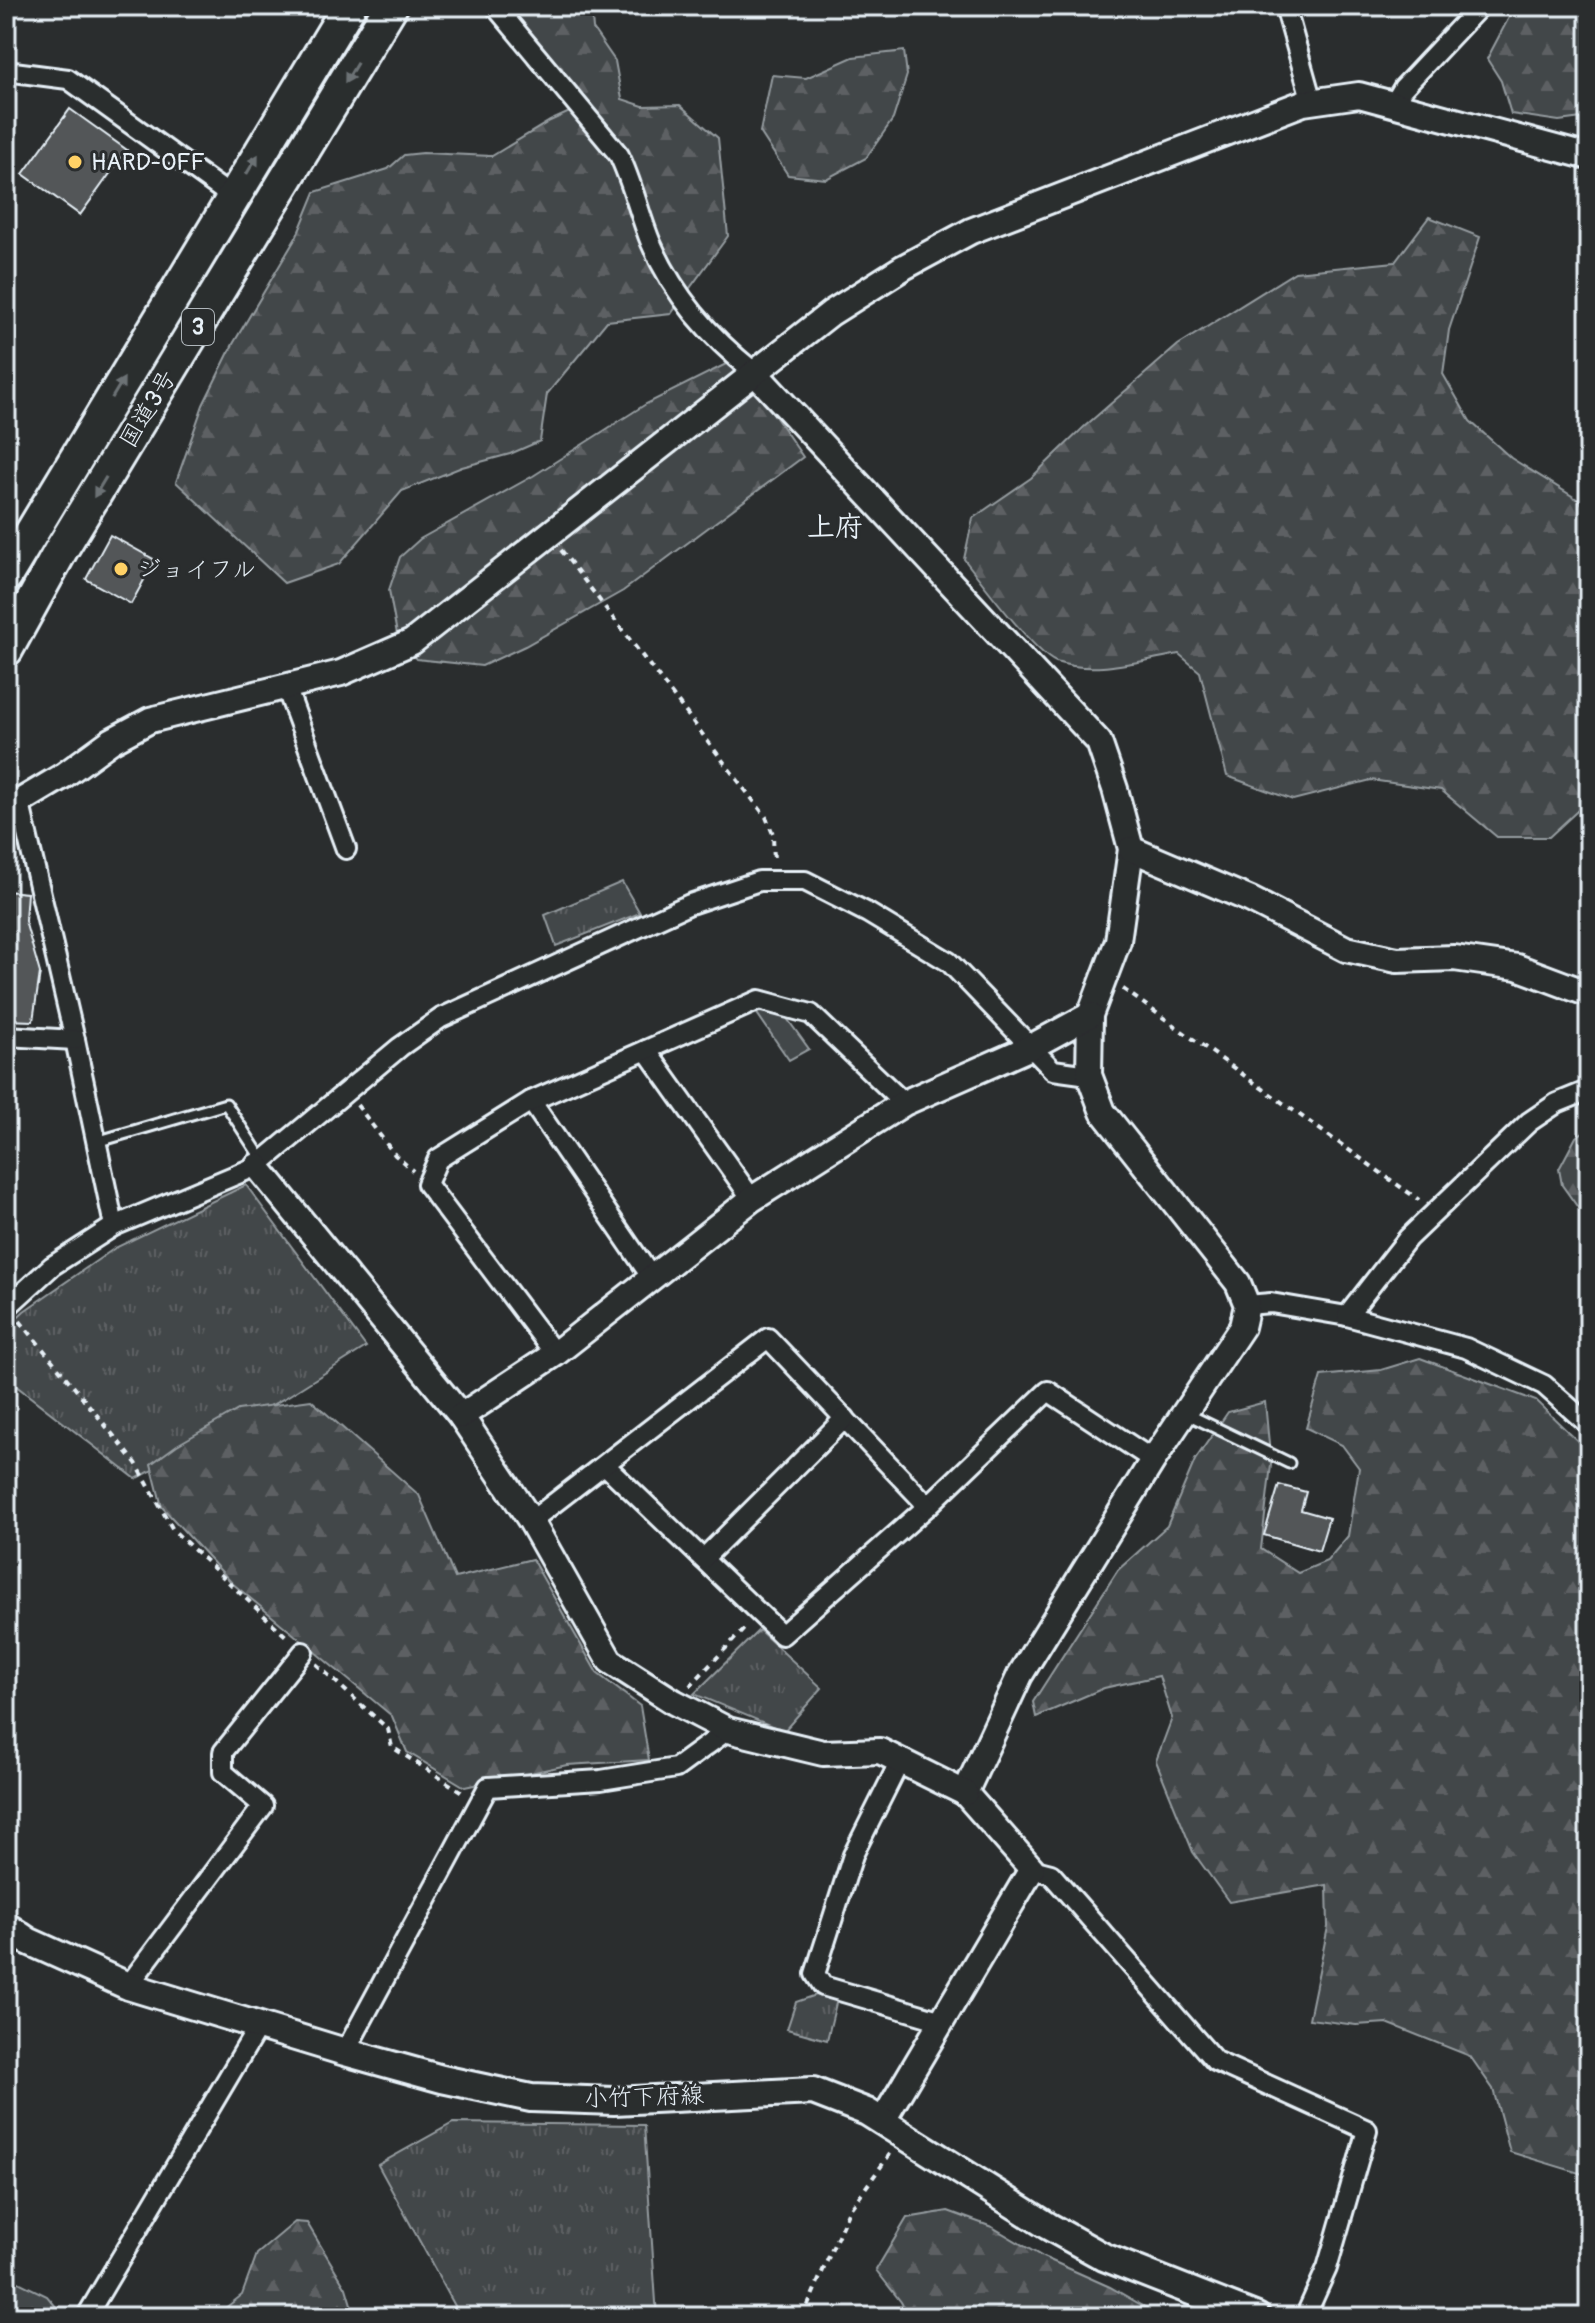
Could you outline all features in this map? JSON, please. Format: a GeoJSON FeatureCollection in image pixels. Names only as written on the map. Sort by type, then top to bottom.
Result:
{"type":"FeatureCollection","features":[{"type":"Feature","properties":{"kind":"highway","name":"国道3号"},"geometry":{"type":"LineString","coordinates":[[6,575],[349,6]]}},
{"type":"Feature","properties":{"kind":"highway","name":"国道3号"},"geometry":{"type":"LineString","coordinates":[[6,650],[61,550],[391,6]]}},
{"type":"Feature","properties":{"kind":"main road","name":"小竹下府線"},"geometry":{"type":"LineString","coordinates":[[6,1926],[28,1941],[128,1986],[442,2079],[531,2098],[614,2101],[813,2091],[867,2112],[1048,2226],[1104,2257],[1257,2317]]}},
{"type":"Feature","properties":{"kind":"street"},"geometry":{"type":"LineString","coordinates":[[495,6],[619,155],[632,181],[650,240],[684,305],[730,353],[754,372],[1099,742],[1131,849],[1118,941],[1090,1015],[1089,1075],[1103,1112],[1238,1283],[1247,1305],[1242,1327],[1153,1460],[1020,1675],[965,1793]]}},
{"type":"Feature","properties":{"kind":"street"},"geometry":{"type":"LineString","coordinates":[[1285,6],[1312,102]]}},
{"type":"Feature","properties":{"kind":"street"},"geometry":{"type":"LineString","coordinates":[[1393,105],[1403,88],[1480,6]]}},
{"type":"Feature","properties":{"kind":"street"},"geometry":{"type":"LineString","coordinates":[[6,71],[68,79],[232,197]]}},
{"type":"Feature","properties":{"kind":"street"},"geometry":{"type":"LineString","coordinates":[[114,1226],[75,1040],[13,807],[111,741],[150,720],[341,673],[412,642],[754,372],[843,306],[904,267],[971,231],[1212,137],[1312,102],[1359,95],[1589,157]]}},
{"type":"Feature","properties":{"kind":"street"},"geometry":{"type":"LineString","coordinates":[[286,687],[346,849]]}},
{"type":"Feature","properties":{"kind":"street"},"geometry":{"type":"LineString","coordinates":[[1131,849],[1251,900],[1346,949],[1397,960],[1454,958],[1517,967],[1589,994]]}},
{"type":"Feature","properties":{"kind":"street"},"geometry":{"type":"LineString","coordinates":[[7,1307],[52,1266],[114,1226],[260,1163],[400,1047],[441,1018],[690,904],[759,881],[805,881],[868,913],[949,962],[1053,1070],[1089,1075]]}},
{"type":"Feature","properties":{"kind":"street"},"geometry":{"type":"LineString","coordinates":[[555,1354],[427,1184],[438,1159],[531,1101],[759,1000],[811,1014],[904,1103]]}},
{"type":"Feature","properties":{"kind":"street"},"geometry":{"type":"LineString","coordinates":[[461,1416],[555,1354],[752,1199],[904,1103],[1031,1047],[1090,1015]]}},
{"type":"Feature","properties":{"kind":"street"},"geometry":{"type":"LineString","coordinates":[[6,1036],[75,1040]]}},
{"type":"Feature","properties":{"kind":"street"},"geometry":{"type":"LineString","coordinates":[[646,1050],[752,1199]]}},
{"type":"Feature","properties":{"kind":"street"},"geometry":{"type":"LineString","coordinates":[[1347,1316],[1408,1238],[1529,1122],[1557,1103],[1589,1090]]}},
{"type":"Feature","properties":{"kind":"street"},"geometry":{"type":"LineString","coordinates":[[531,1101],[652,1278]]}},
{"type":"Feature","properties":{"kind":"street"},"geometry":{"type":"LineString","coordinates":[[260,1163],[461,1416],[531,1521],[610,1661],[674,1702],[728,1730],[823,1753],[880,1751],[965,1793],[1032,1869],[1051,1874],[1215,2061],[1367,2130],[1327,2268],[1305,2317]]}},
{"type":"Feature","properties":{"kind":"street"},"geometry":{"type":"LineString","coordinates":[[1247,1305],[1271,1303],[1347,1316],[1466,1348],[1544,1385],[1589,1425]]}},
{"type":"Feature","properties":{"kind":"street"},"geometry":{"type":"LineString","coordinates":[[531,1521],[768,1338],[928,1506]]}},
{"type":"Feature","properties":{"kind":"street"},"geometry":{"type":"LineString","coordinates":[[605,1465],[782,1635],[928,1506],[1048,1391],[1153,1460]]}},
{"type":"Feature","properties":{"kind":"street"},"geometry":{"type":"LineString","coordinates":[[703,1559],[845,1418]]}},
{"type":"Feature","properties":{"kind":"street"},"geometry":{"type":"LineString","coordinates":[[128,1986],[263,1806],[223,1772],[223,1752],[303,1652]]}},
{"type":"Feature","properties":{"kind":"street"},"geometry":{"type":"LineString","coordinates":[[345,2052],[488,1787],[601,1780],[676,1768],[728,1730]]}},
{"type":"Feature","properties":{"kind":"street"},"geometry":{"type":"LineString","coordinates":[[900,1761],[853,1855],[815,1974],[823,1986],[942,2021]]}},
{"type":"Feature","properties":{"kind":"street"},"geometry":{"type":"LineString","coordinates":[[893,2129],[942,2021],[1032,1869]]}},
{"type":"Feature","properties":{"kind":"street"},"geometry":{"type":"LineString","coordinates":[[86,2317],[258,2027]]}},
{"type":"Feature","properties":{"kind":"lane"},"geometry":{"type":"LineString","coordinates":[[96,1142],[226,1104],[260,1163]]}},
{"type":"Feature","properties":{"kind":"lane"},"geometry":{"type":"LineString","coordinates":[[1185,1413],[1289,1463]]}},
{"type":"Feature","properties":{"kind":"path"},"geometry":{"type":"LineString","coordinates":[[549,534],[766,817],[773,834],[775,881]]}},
{"type":"Feature","properties":{"kind":"path"},"geometry":{"type":"LineString","coordinates":[[1103,980],[1130,992],[1435,1212]]}},
{"type":"Feature","properties":{"kind":"path"},"geometry":{"type":"LineString","coordinates":[[347,1092],[395,1155],[427,1184]]}},
{"type":"Feature","properties":{"kind":"path"},"geometry":{"type":"LineString","coordinates":[[7,1307],[136,1463],[173,1530],[388,1729],[392,1747],[460,1793],[488,1787]]}},
{"type":"Feature","properties":{"kind":"path"},"geometry":{"type":"LineString","coordinates":[[674,1702],[759,1613]]}},
{"type":"Feature","properties":{"kind":"path"},"geometry":{"type":"LineString","coordinates":[[803,2317],[848,2212],[893,2129]]}},
{"type":"Feature","properties":{"kind":"green space"},"geometry":{"type":"Polygon","coordinates":[[[502,6],[591,6],[593,29],[615,61],[622,99],[643,106],[680,105],[718,138],[728,236],[671,314],[607,321],[547,394],[540,441],[402,491],[339,564],[284,583],[176,482],[203,405],[233,344],[297,236],[315,192],[388,169],[404,155],[492,156],[572,111],[562,68],[522,40],[502,6]]]}},
{"type":"Feature","properties":{"kind":"green space"},"geometry":{"type":"Polygon","coordinates":[[[1515,6],[1589,6],[1589,117],[1559,121],[1511,114],[1501,81],[1487,59],[1515,6]]]}},
{"type":"Feature","properties":{"kind":"green space"},"geometry":{"type":"Polygon","coordinates":[[[904,51],[907,75],[893,119],[866,158],[826,179],[788,175],[760,132],[772,75],[806,78],[853,57],[904,51]]]}},
{"type":"Feature","properties":{"kind":"green space"},"geometry":{"type":"Polygon","coordinates":[[[1429,217],[1480,237],[1449,330],[1443,374],[1470,421],[1511,458],[1580,501],[1589,516],[1589,800],[1549,837],[1497,837],[1441,790],[1371,780],[1293,800],[1227,776],[1200,672],[1179,654],[1102,667],[1056,662],[1022,631],[964,559],[973,518],[1031,478],[1178,345],[1295,272],[1395,262],[1429,217]]]}},
{"type":"Feature","properties":{"kind":"green space"},"geometry":{"type":"Polygon","coordinates":[[[736,359],[803,457],[623,591],[525,646],[482,666],[416,659],[397,634],[389,590],[400,557],[420,539],[533,476],[646,404],[736,359]]]}},
{"type":"Feature","properties":{"kind":"green space"},"geometry":{"type":"Polygon","coordinates":[[[622,882],[640,913],[556,946],[545,915],[622,882]]]}},
{"type":"Feature","properties":{"kind":"green space"},"geometry":{"type":"Polygon","coordinates":[[[756,1012],[783,1013],[809,1049],[789,1060],[756,1012]]]}},
{"type":"Feature","properties":{"kind":"green space"},"geometry":{"type":"Polygon","coordinates":[[[1589,1128],[1589,1223],[1562,1185],[1559,1169],[1576,1137],[1589,1128]]]}},
{"type":"Feature","properties":{"kind":"green space"},"geometry":{"type":"Polygon","coordinates":[[[246,1185],[366,1347],[285,1398],[136,1479],[6,1378],[6,1328],[24,1311],[115,1248],[246,1185]]]}},
{"type":"Feature","properties":{"kind":"green space"},"geometry":{"type":"Polygon","coordinates":[[[1420,1358],[1536,1401],[1589,1452],[1589,2176],[1510,2152],[1493,2089],[1470,2056],[1387,2023],[1356,2025],[1309,2019],[1328,1927],[1327,1885],[1229,1902],[1193,1852],[1156,1761],[1172,1718],[1159,1676],[1104,1688],[1036,1717],[1033,1702],[1118,1570],[1167,1526],[1195,1460],[1228,1412],[1265,1402],[1271,1465],[1261,1549],[1298,1573],[1327,1561],[1348,1536],[1359,1468],[1342,1445],[1306,1428],[1321,1376],[1381,1370],[1420,1358]]]}},
{"type":"Feature","properties":{"kind":"green space"},"geometry":{"type":"Polygon","coordinates":[[[311,1400],[419,1495],[455,1578],[532,1559],[597,1673],[640,1706],[649,1760],[567,1765],[465,1787],[407,1752],[392,1716],[232,1583],[162,1507],[151,1464],[177,1445],[238,1410],[311,1400]]]}},
{"type":"Feature","properties":{"kind":"green space"},"geometry":{"type":"Polygon","coordinates":[[[759,1630],[822,1688],[784,1731],[694,1694],[759,1630]]]}},
{"type":"Feature","properties":{"kind":"green space"},"geometry":{"type":"Polygon","coordinates":[[[819,1994],[837,1999],[827,2040],[787,2029],[796,2002],[819,1994]]]}},
{"type":"Feature","properties":{"kind":"green space"},"geometry":{"type":"Polygon","coordinates":[[[453,2123],[644,2125],[657,2317],[461,2317],[378,2165],[453,2123]]]}},
{"type":"Feature","properties":{"kind":"green space"},"geometry":{"type":"Polygon","coordinates":[[[948,2211],[992,2227],[1043,2257],[1110,2287],[1162,2317],[909,2317],[876,2270],[907,2218],[948,2211]]]}},
{"type":"Feature","properties":{"kind":"green space"},"geometry":{"type":"Polygon","coordinates":[[[295,2222],[307,2223],[346,2288],[353,2311],[347,2317],[214,2317],[242,2295],[257,2254],[295,2222]]]}},
{"type":"Feature","properties":{"kind":"green space"},"geometry":{"type":"Polygon","coordinates":[[[6,2276],[47,2296],[57,2308],[53,2317],[6,2317],[6,2276]]]}},
{"type":"Feature","properties":{"kind":"building","name":"HARD-OFF"},"geometry":{"type":"Polygon","coordinates":[[[70,109],[127,150],[80,215],[23,174],[70,109]]]}},
{"type":"Feature","properties":{"kind":"building","name":"ジョイフル"},"geometry":{"type":"Polygon","coordinates":[[[110,535],[155,560],[131,604],[86,579],[110,535]]]}},
{"type":"Feature","properties":{"kind":"building"},"geometry":{"type":"Polygon","coordinates":[[[6,891],[27,893],[25,921],[40,973],[33,1021],[6,1020],[6,891]]]}},
{"type":"Feature","properties":{"kind":"building"},"geometry":{"type":"Polygon","coordinates":[[[1279,1485],[1306,1492],[1301,1510],[1329,1518],[1319,1551],[1264,1535],[1279,1485]]]}},
{"type":"Feature","properties":{"kind":"place","name":"HARD-OFF"},"geometry":{"type":"Point","coordinates":[75,162]}},
{"type":"Feature","properties":{"kind":"place","name":"ジョイフル"},"geometry":{"type":"Point","coordinates":[121,569]}},
{"type":"Feature","properties":{"kind":"district","name":"上府"},"geometry":{"type":"Point","coordinates":[835,527]}}]}
